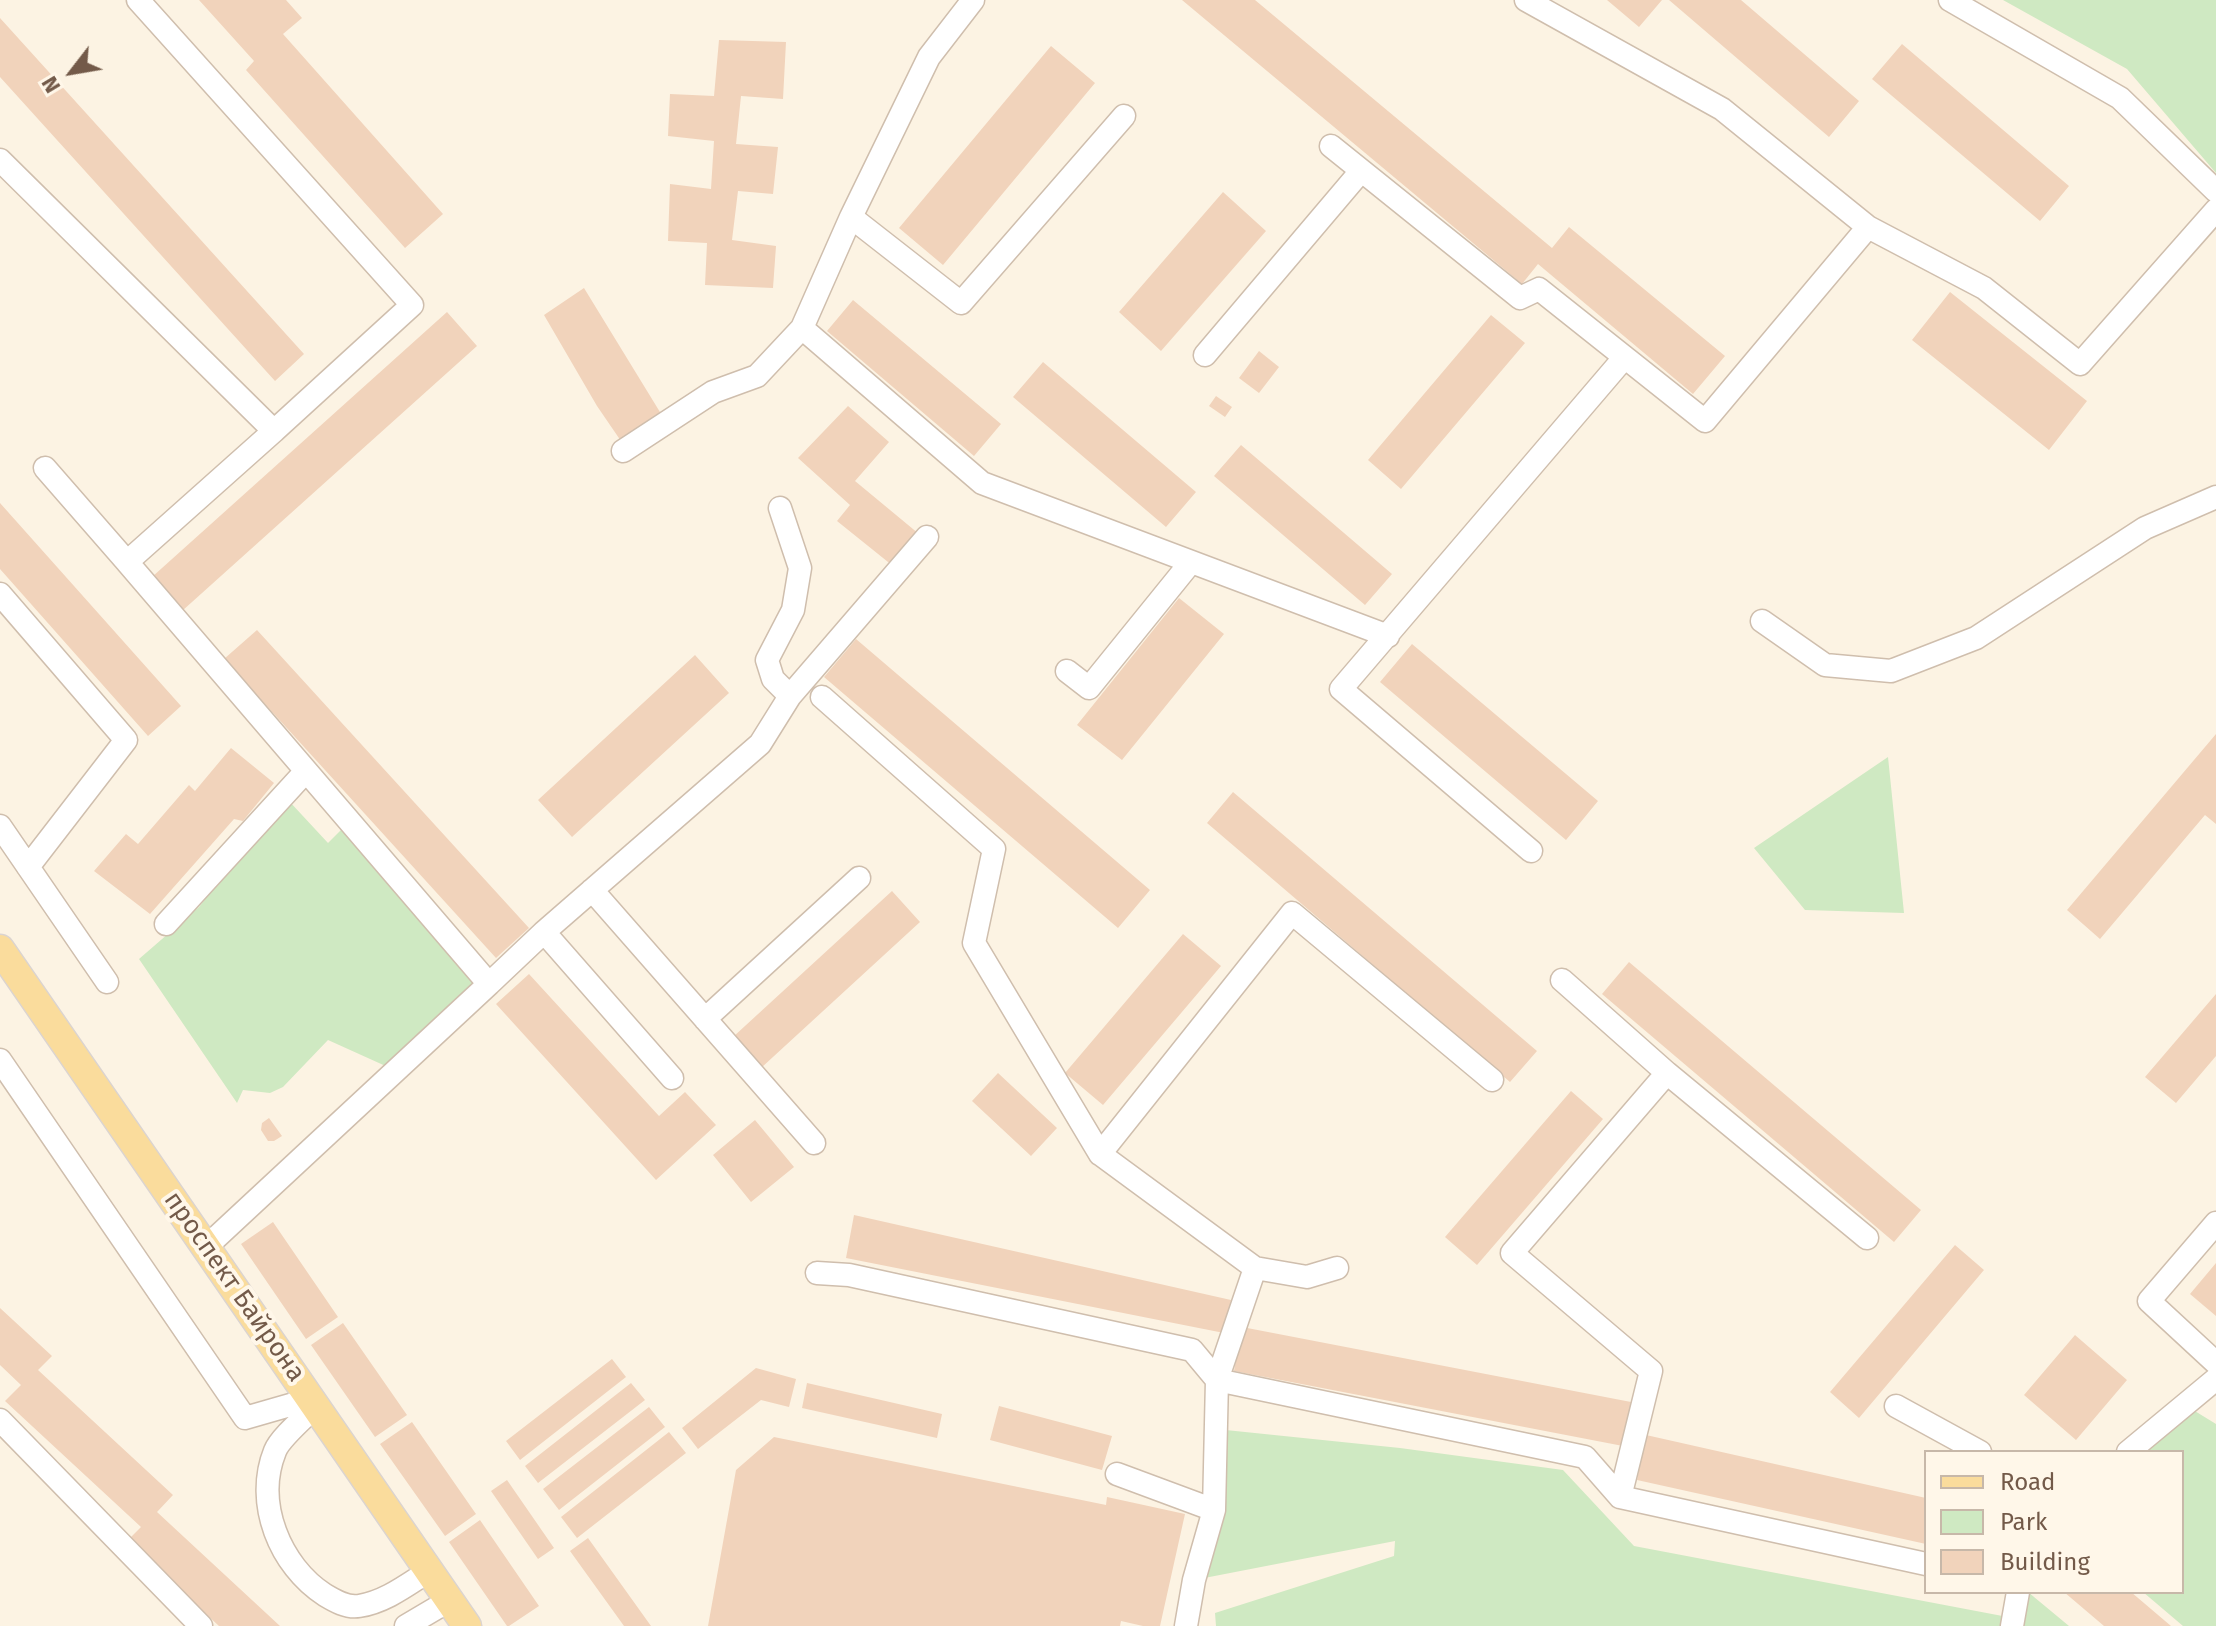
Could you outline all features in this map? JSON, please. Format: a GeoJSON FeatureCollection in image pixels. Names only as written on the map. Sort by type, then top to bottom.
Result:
{"type":"FeatureCollection","features":[{"type":"Feature","properties":{"kind":"main road","name":"проспект Байрона"},"geometry":{"type":"LineString","coordinates":[[0,949],[467,1626]]}},
{"type":"Feature","properties":{"kind":"street"},"geometry":{"type":"LineString","coordinates":[[127,562],[412,305],[138,0]]}},
{"type":"Feature","properties":{"kind":"street"},"geometry":{"type":"LineString","coordinates":[[623,451],[713,392],[757,376],[802,328],[851,217],[929,57],[973,0]]}},
{"type":"Feature","properties":{"kind":"street"},"geometry":{"type":"LineString","coordinates":[[1526,0],[1722,109],[1868,227],[1984,288],[2080,364],[2216,210]]}},
{"type":"Feature","properties":{"kind":"street"},"geometry":{"type":"LineString","coordinates":[[1950,0],[2120,98],[2216,191]]}},
{"type":"Feature","properties":{"kind":"street"},"geometry":{"type":"LineString","coordinates":[[851,217],[961,303],[1124,116]]}},
{"type":"Feature","properties":{"kind":"street"},"geometry":{"type":"LineString","coordinates":[[1331,146],[1520,298],[1539,289],[1705,421],[1868,227]]}},
{"type":"Feature","properties":{"kind":"street"},"geometry":{"type":"LineString","coordinates":[[0,160],[274,431]]}},
{"type":"Feature","properties":{"kind":"street"},"geometry":{"type":"LineString","coordinates":[[1205,355],[1361,171]]}},
{"type":"Feature","properties":{"kind":"street"},"geometry":{"type":"LineString","coordinates":[[802,328],[982,483],[1388,636]]}},
{"type":"Feature","properties":{"kind":"street"},"geometry":{"type":"LineString","coordinates":[[1531,851],[1341,689],[1624,358]]}},
{"type":"Feature","properties":{"kind":"street"},"geometry":{"type":"LineString","coordinates":[[45,468],[489,984]]}},
{"type":"Feature","properties":{"kind":"street"},"geometry":{"type":"LineString","coordinates":[[1762,621],[1825,665],[1891,671],[1976,638],[2145,528],[2216,497]]}},
{"type":"Feature","properties":{"kind":"street"},"geometry":{"type":"LineString","coordinates":[[780,508],[800,568],[793,610],[767,660],[773,679],[790,696]]}},
{"type":"Feature","properties":{"kind":"street"},"geometry":{"type":"LineString","coordinates":[[206,1247],[544,932],[760,744],[790,696],[927,537]]}},
{"type":"Feature","properties":{"kind":"street"},"geometry":{"type":"LineString","coordinates":[[1067,671],[1089,688],[1191,562]]}},
{"type":"Feature","properties":{"kind":"street"},"geometry":{"type":"LineString","coordinates":[[0,594],[126,740],[28,867]]}},
{"type":"Feature","properties":{"kind":"street"},"geometry":{"type":"LineString","coordinates":[[822,697],[994,849],[974,943],[1100,1154],[1255,1268],[1307,1277],[1337,1268]]}},
{"type":"Feature","properties":{"kind":"street"},"geometry":{"type":"LineString","coordinates":[[166,924],[306,771]]}},
{"type":"Feature","properties":{"kind":"street"},"geometry":{"type":"LineString","coordinates":[[3,837],[28,867],[107,982]]}},
{"type":"Feature","properties":{"kind":"street"},"geometry":{"type":"LineString","coordinates":[[705,1019],[859,878]]}},
{"type":"Feature","properties":{"kind":"street"},"geometry":{"type":"LineString","coordinates":[[592,890],[814,1143]]}},
{"type":"Feature","properties":{"kind":"street"},"geometry":{"type":"LineString","coordinates":[[1100,1154],[1292,913],[1492,1080]]}},
{"type":"Feature","properties":{"kind":"street"},"geometry":{"type":"LineString","coordinates":[[544,932],[672,1078]]}},
{"type":"Feature","properties":{"kind":"street"},"geometry":{"type":"LineString","coordinates":[[1562,980],[1667,1073],[1867,1238]]}},
{"type":"Feature","properties":{"kind":"street"},"geometry":{"type":"LineString","coordinates":[[0,1060],[245,1418],[313,1403]]}},
{"type":"Feature","properties":{"kind":"street"},"geometry":{"type":"LineString","coordinates":[[1620,1497],[1651,1371],[1512,1253],[1667,1073]]}},
{"type":"Feature","properties":{"kind":"street"},"geometry":{"type":"LineString","coordinates":[[2216,1223],[2149,1301],[2216,1363]]}},
{"type":"Feature","properties":{"kind":"street"},"geometry":{"type":"LineString","coordinates":[[1186,1626],[1194,1580],[1214,1510],[1217,1380],[1255,1268]]}},
{"type":"Feature","properties":{"kind":"street"},"geometry":{"type":"LineString","coordinates":[[817,1273],[849,1275],[1192,1350],[1217,1380],[1585,1457],[1620,1497],[1924,1564]]}},
{"type":"Feature","properties":{"kind":"street"},"geometry":{"type":"LineString","coordinates":[[2130,1450],[2216,1379]]}},
{"type":"Feature","properties":{"kind":"street"},"geometry":{"type":"LineString","coordinates":[[313,1403],[275,1449],[266,1493],[281,1548],[306,1583],[337,1602],[356,1607],[383,1600],[429,1571]]}},
{"type":"Feature","properties":{"kind":"street"},"geometry":{"type":"LineString","coordinates":[[1896,1406],[1976,1450]]}},
{"type":"Feature","properties":{"kind":"street"},"geometry":{"type":"LineString","coordinates":[[0,1420],[201,1626]]}},
{"type":"Feature","properties":{"kind":"street"},"geometry":{"type":"LineString","coordinates":[[1117,1474],[1214,1510]]}},
{"type":"Feature","properties":{"kind":"street"},"geometry":{"type":"LineString","coordinates":[[2012,1626],[2018,1594]]}},
{"type":"Feature","properties":{"kind":"street"},"geometry":{"type":"LineString","coordinates":[[406,1626],[450,1600]]}},
{"type":"Feature","properties":{"kind":"green space"},"geometry":{"type":"Polygon","coordinates":[[[2003,0],[2216,0],[2216,173],[2127,69],[2003,0]]]}},
{"type":"Feature","properties":{"kind":"green space"},"geometry":{"type":"Polygon","coordinates":[[[1888,757],[1904,913],[1805,910],[1754,848],[1888,757]]]}},
{"type":"Feature","properties":{"kind":"green space"},"geometry":{"type":"Polygon","coordinates":[[[289,801],[328,843],[344,827],[481,986],[390,1068],[328,1040],[283,1087],[270,1093],[243,1090],[237,1103],[139,959],[199,907],[234,862],[289,801]]]}},
{"type":"Feature","properties":{"kind":"green space"},"geometry":{"type":"Polygon","coordinates":[[[2185,1405],[2216,1424],[2216,1626],[2183,1626],[2145,1594],[2184,1594],[2184,1450],[2130,1450],[2185,1405]]]}},
{"type":"Feature","properties":{"kind":"green space"},"geometry":{"type":"Polygon","coordinates":[[[1216,1429],[1400,1448],[1563,1470],[1634,1546],[2013,1618],[2027,1594],[2030,1594],[2069,1626],[1216,1626],[1215,1613],[1394,1556],[1395,1541],[1194,1580],[1216,1429]]]}},
{"type":"Feature","properties":{"kind":"building"},"geometry":{"type":"Polygon","coordinates":[[[199,0],[286,0],[302,18],[283,34],[443,214],[405,248],[246,70],[254,61],[199,0]]]}},
{"type":"Feature","properties":{"kind":"building"},"geometry":{"type":"Polygon","coordinates":[[[1182,0],[1255,0],[1552,248],[1569,227],[1725,356],[1693,394],[1538,264],[1522,284],[1182,0]]]}},
{"type":"Feature","properties":{"kind":"building"},"geometry":{"type":"Polygon","coordinates":[[[1607,0],[1662,0],[1639,27],[1607,0]]]}},
{"type":"Feature","properties":{"kind":"building"},"geometry":{"type":"Polygon","coordinates":[[[1669,0],[1741,0],[1859,101],[1829,137],[1669,0]]]}},
{"type":"Feature","properties":{"kind":"building"},"geometry":{"type":"Polygon","coordinates":[[[0,18],[304,354],[275,381],[0,77],[0,18]]]}},
{"type":"Feature","properties":{"kind":"building"},"geometry":{"type":"Polygon","coordinates":[[[719,40],[786,42],[783,99],[741,96],[736,144],[778,147],[773,194],[738,191],[732,240],[776,246],[773,288],[705,285],[707,243],[668,241],[670,184],[711,189],[714,141],[668,136],[670,94],[714,96],[719,40]]]}},
{"type":"Feature","properties":{"kind":"building"},"geometry":{"type":"Polygon","coordinates":[[[1902,44],[2069,186],[2040,221],[1872,79],[1902,44]]]}},
{"type":"Feature","properties":{"kind":"building"},"geometry":{"type":"Polygon","coordinates":[[[1051,46],[1095,83],[943,265],[899,228],[1051,46]]]}},
{"type":"Feature","properties":{"kind":"building"},"geometry":{"type":"Polygon","coordinates":[[[1223,192],[1266,231],[1161,351],[1119,312],[1223,192]]]}},
{"type":"Feature","properties":{"kind":"building"},"geometry":{"type":"Polygon","coordinates":[[[584,288],[663,417],[623,444],[544,315],[584,288]]]}},
{"type":"Feature","properties":{"kind":"building"},"geometry":{"type":"Polygon","coordinates":[[[1950,292],[2087,401],[2049,450],[1912,340],[1950,292]]]}},
{"type":"Feature","properties":{"kind":"building"},"geometry":{"type":"Polygon","coordinates":[[[853,300],[1001,424],[974,456],[827,331],[853,300]]]}},
{"type":"Feature","properties":{"kind":"building"},"geometry":{"type":"Polygon","coordinates":[[[447,312],[477,346],[182,611],[152,577],[447,312]]]}},
{"type":"Feature","properties":{"kind":"building"},"geometry":{"type":"Polygon","coordinates":[[[1491,315],[1525,343],[1401,489],[1368,460],[1491,315]]]}},
{"type":"Feature","properties":{"kind":"building"},"geometry":{"type":"Polygon","coordinates":[[[1259,351],[1279,367],[1259,393],[1239,378],[1259,351]]]}},
{"type":"Feature","properties":{"kind":"building"},"geometry":{"type":"Polygon","coordinates":[[[1043,362],[1196,492],[1166,527],[1013,397],[1043,362]]]}},
{"type":"Feature","properties":{"kind":"building"},"geometry":{"type":"Polygon","coordinates":[[[1216,396],[1232,407],[1225,417],[1209,406],[1216,396]]]}},
{"type":"Feature","properties":{"kind":"building"},"geometry":{"type":"Polygon","coordinates":[[[848,406],[889,442],[855,481],[919,534],[893,566],[837,521],[850,505],[798,458],[848,406]]]}},
{"type":"Feature","properties":{"kind":"building"},"geometry":{"type":"Polygon","coordinates":[[[1241,445],[1392,574],[1365,605],[1214,476],[1241,445]]]}},
{"type":"Feature","properties":{"kind":"building"},"geometry":{"type":"Polygon","coordinates":[[[0,503],[181,706],[148,736],[0,569],[0,503]]]}},
{"type":"Feature","properties":{"kind":"building"},"geometry":{"type":"Polygon","coordinates":[[[1179,598],[1224,634],[1122,760],[1077,725],[1179,598]]]}},
{"type":"Feature","properties":{"kind":"building"},"geometry":{"type":"Polygon","coordinates":[[[257,630],[529,928],[496,958],[224,659],[257,630]]]}},
{"type":"Feature","properties":{"kind":"building"},"geometry":{"type":"Polygon","coordinates":[[[856,639],[1150,890],[1118,928],[824,677],[856,639]]]}},
{"type":"Feature","properties":{"kind":"building"},"geometry":{"type":"Polygon","coordinates":[[[1412,644],[1598,801],[1566,840],[1380,682],[1412,644]]]}},
{"type":"Feature","properties":{"kind":"building"},"geometry":{"type":"Polygon","coordinates":[[[695,655],[729,693],[572,837],[538,800],[695,655]]]}},
{"type":"Feature","properties":{"kind":"building"},"geometry":{"type":"Polygon","coordinates":[[[2216,734],[2216,824],[2205,815],[2100,939],[2067,910],[2216,734]]]}},
{"type":"Feature","properties":{"kind":"building"},"geometry":{"type":"Polygon","coordinates":[[[231,748],[274,783],[243,821],[234,819],[150,914],[94,871],[126,834],[138,844],[189,785],[195,791],[231,748]]]}},
{"type":"Feature","properties":{"kind":"building"},"geometry":{"type":"Polygon","coordinates":[[[1233,792],[1537,1051],[1510,1082],[1207,823],[1233,792]]]}},
{"type":"Feature","properties":{"kind":"building"},"geometry":{"type":"Polygon","coordinates":[[[892,891],[920,922],[761,1068],[733,1037],[892,891]]]}},
{"type":"Feature","properties":{"kind":"building"},"geometry":{"type":"Polygon","coordinates":[[[1183,934],[1221,966],[1103,1105],[1065,1073],[1183,934]]]}},
{"type":"Feature","properties":{"kind":"building"},"geometry":{"type":"Polygon","coordinates":[[[1629,962],[1921,1210],[1894,1242],[1602,994],[1629,962]]]}},
{"type":"Feature","properties":{"kind":"building"},"geometry":{"type":"Polygon","coordinates":[[[529,974],[659,1116],[685,1092],[716,1125],[656,1180],[496,1004],[529,974]]]}},
{"type":"Feature","properties":{"kind":"building"},"geometry":{"type":"Polygon","coordinates":[[[2216,994],[2216,1056],[2176,1103],[2145,1077],[2216,994]]]}},
{"type":"Feature","properties":{"kind":"building"},"geometry":{"type":"Polygon","coordinates":[[[998,1073],[1057,1128],[1031,1156],[972,1101],[998,1073]]]}},
{"type":"Feature","properties":{"kind":"building"},"geometry":{"type":"Polygon","coordinates":[[[1571,1091],[1603,1119],[1477,1265],[1445,1237],[1571,1091]]]}},
{"type":"Feature","properties":{"kind":"building"},"geometry":{"type":"Polygon","coordinates":[[[269,1118],[282,1136],[274,1141],[268,1141],[261,1130],[262,1123],[269,1118]]]}},
{"type":"Feature","properties":{"kind":"building"},"geometry":{"type":"Polygon","coordinates":[[[755,1120],[794,1167],[751,1202],[713,1155],[755,1120]]]}},
{"type":"Feature","properties":{"kind":"building"},"geometry":{"type":"Polygon","coordinates":[[[854,1215],[1231,1300],[1224,1333],[846,1258],[854,1215]]]}},
{"type":"Feature","properties":{"kind":"building"},"geometry":{"type":"Polygon","coordinates":[[[273,1222],[338,1317],[306,1339],[241,1244],[273,1222]]]}},
{"type":"Feature","properties":{"kind":"building"},"geometry":{"type":"Polygon","coordinates":[[[1955,1245],[1984,1270],[1859,1418],[1830,1392],[1955,1245]]]}},
{"type":"Feature","properties":{"kind":"building"},"geometry":{"type":"Polygon","coordinates":[[[2216,1263],[2216,1316],[2190,1294],[2216,1263]]]}},
{"type":"Feature","properties":{"kind":"building"},"geometry":{"type":"Polygon","coordinates":[[[0,1308],[52,1356],[38,1370],[173,1495],[157,1512],[280,1626],[219,1626],[127,1541],[141,1527],[5,1401],[21,1385],[0,1365],[0,1308]]]}},
{"type":"Feature","properties":{"kind":"building"},"geometry":{"type":"Polygon","coordinates":[[[343,1323],[407,1415],[375,1437],[311,1345],[343,1323]]]}},
{"type":"Feature","properties":{"kind":"building"},"geometry":{"type":"Polygon","coordinates":[[[1242,1327],[1631,1402],[1623,1446],[1234,1371],[1242,1327]]]}},
{"type":"Feature","properties":{"kind":"building"},"geometry":{"type":"Polygon","coordinates":[[[2075,1335],[2127,1380],[2076,1440],[2024,1395],[2075,1335]]]}},
{"type":"Feature","properties":{"kind":"building"},"geometry":{"type":"Polygon","coordinates":[[[612,1359],[626,1377],[520,1460],[506,1441],[612,1359]]]}},
{"type":"Feature","properties":{"kind":"building"},"geometry":{"type":"Polygon","coordinates":[[[756,1368],[796,1379],[789,1407],[761,1400],[698,1449],[682,1428],[756,1368]]]}},
{"type":"Feature","properties":{"kind":"building"},"geometry":{"type":"Polygon","coordinates":[[[631,1383],[645,1400],[538,1483],[525,1466],[631,1383]]]}},
{"type":"Feature","properties":{"kind":"building"},"geometry":{"type":"Polygon","coordinates":[[[807,1383],[942,1414],[937,1438],[802,1408],[807,1383]]]}},
{"type":"Feature","properties":{"kind":"building"},"geometry":{"type":"Polygon","coordinates":[[[999,1406],[1112,1436],[1102,1470],[990,1440],[999,1406]]]}},
{"type":"Feature","properties":{"kind":"building"},"geometry":{"type":"Polygon","coordinates":[[[649,1407],[665,1427],[559,1510],[543,1489],[649,1407]]]}},
{"type":"Feature","properties":{"kind":"building"},"geometry":{"type":"Polygon","coordinates":[[[412,1422],[476,1514],[445,1536],[380,1444],[412,1422]]]}},
{"type":"Feature","properties":{"kind":"building"},"geometry":{"type":"Polygon","coordinates":[[[669,1432],[686,1453],[577,1538],[561,1517],[669,1432]]]}},
{"type":"Feature","properties":{"kind":"building"},"geometry":{"type":"Polygon","coordinates":[[[1646,1435],[1924,1498],[1924,1544],[1637,1480],[1646,1435]]]}},
{"type":"Feature","properties":{"kind":"building"},"geometry":{"type":"Polygon","coordinates":[[[774,1437],[1106,1505],[1107,1497],[1185,1514],[1160,1626],[1121,1621],[1120,1626],[708,1626],[736,1470],[774,1437]]]}},
{"type":"Feature","properties":{"kind":"building"},"geometry":{"type":"Polygon","coordinates":[[[507,1480],[554,1548],[538,1559],[491,1491],[507,1480]]]}},
{"type":"Feature","properties":{"kind":"building"},"geometry":{"type":"Polygon","coordinates":[[[480,1520],[539,1606],[509,1626],[449,1542],[480,1520]]]}},
{"type":"Feature","properties":{"kind":"building"},"geometry":{"type":"Polygon","coordinates":[[[588,1538],[651,1626],[624,1626],[570,1551],[588,1538]]]}},
{"type":"Feature","properties":{"kind":"building"},"geometry":{"type":"Polygon","coordinates":[[[2066,1594],[2133,1594],[2171,1626],[2104,1626],[2066,1594]]]}}]}
